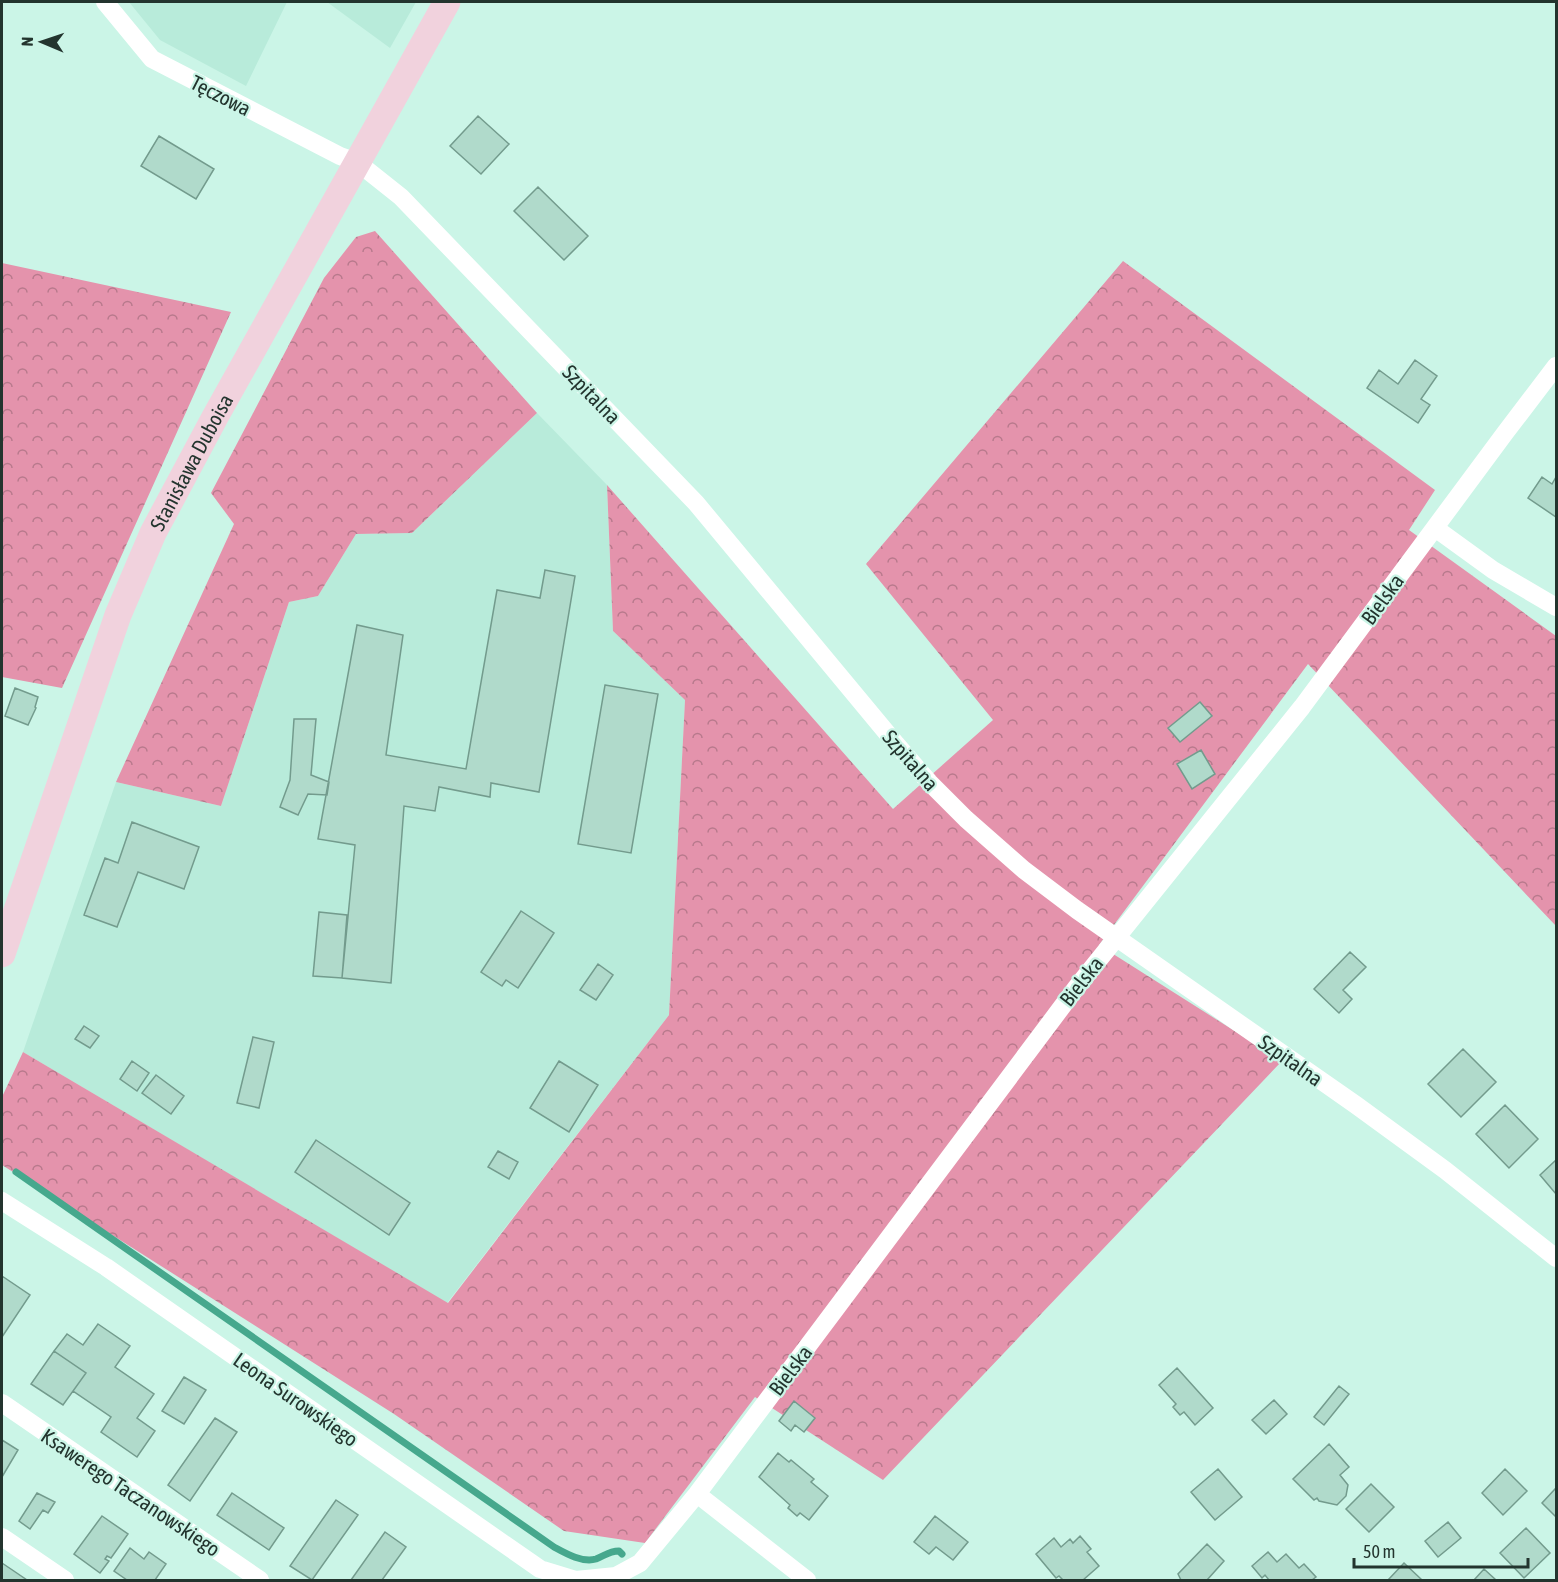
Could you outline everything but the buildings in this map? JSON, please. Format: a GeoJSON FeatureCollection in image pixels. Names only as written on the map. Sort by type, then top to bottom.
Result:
{"type":"FeatureCollection","features":[{"type":"Feature","properties":{"kind":"street","name":"Tęczowa"},"geometry":{"type":"LineString","coordinates":[[105,2],[152,59],[340,156],[357,162]]}},
{"type":"Feature","properties":{"kind":"street","name":"Stanisława Duboisa"},"geometry":{"type":"LineString","coordinates":[[2,954],[118,615],[153,533],[215,417],[447,2]]}},
{"type":"Feature","properties":{"kind":"street","name":"Szpitalna"},"geometry":{"type":"LineString","coordinates":[[357,162],[401,197],[696,503],[929,782],[966,819],[1024,870],[1365,1112],[1557,1258]]}},
{"type":"Feature","properties":{"kind":"street","name":"Bielska"},"geometry":{"type":"LineString","coordinates":[[596,1579],[616,1576],[640,1563],[697,1494],[1061,1007],[1302,708],[1504,433],[1557,366]]}},
{"type":"Feature","properties":{"kind":"street"},"geometry":{"type":"LineString","coordinates":[[1435,528],[1493,570],[1557,607]]}},
{"type":"Feature","properties":{"kind":"street","name":"Leona Surowskiego"},"geometry":{"type":"LineString","coordinates":[[2,1201],[106,1267],[540,1569],[576,1580],[596,1579]]}},
{"type":"Feature","properties":{"kind":"street","name":"Ksawerego Taczanowskiego"},"geometry":{"type":"LineString","coordinates":[[2,1403],[260,1581]]}},
{"type":"Feature","properties":{"kind":"street"},"geometry":{"type":"LineString","coordinates":[[697,1494],[807,1581]]}},
{"type":"Feature","properties":{"kind":"street"},"geometry":{"type":"LineString","coordinates":[[2,1537],[65,1581]]}},
{"type":"Feature","properties":{"kind":"shaded area"},"geometry":{"type":"Polygon","coordinates":[[[129,2],[287,2],[246,86],[160,40],[129,2]]]}},
{"type":"Feature","properties":{"kind":"shaded area"},"geometry":{"type":"Polygon","coordinates":[[[327,2],[416,2],[390,48],[327,2]]]}},
{"type":"Feature","properties":{"kind":"shaded area"},"geometry":{"type":"Polygon","coordinates":[[[537,413],[607,485],[613,631],[685,700],[669,1015],[447,1303],[23,1052],[116,782],[221,806],[289,602],[318,596],[356,534],[412,533],[537,413]]]}},
{"type":"Feature","properties":{"kind":"green space"},"geometry":{"type":"Polygon","coordinates":[[[375,231],[537,413],[412,533],[356,534],[318,596],[289,602],[221,806],[116,782],[234,524],[211,493],[324,278],[356,237],[375,231]]]}},
{"type":"Feature","properties":{"kind":"green space"},"geometry":{"type":"Polygon","coordinates":[[[1123,261],[1435,490],[1409,530],[1556,636],[1556,926],[1308,664],[1099,945],[1282,1061],[883,1480],[755,1397],[645,1543],[564,1531],[394,1414],[2,1165],[2,1097],[23,1052],[448,1303],[669,1015],[685,700],[613,631],[607,485],[893,809],[993,720],[866,564],[1123,261]]]}},
{"type":"Feature","properties":{"kind":"green space"},"geometry":{"type":"Polygon","coordinates":[[[2,263],[231,312],[62,688],[2,677],[2,263]]]}},
{"type":"Feature","properties":{"kind":"waterway"},"geometry":{"type":"LineString","coordinates":[[16,1172],[554,1547],[585,1560],[596,1559],[615,1551],[622,1554]]}}]}
